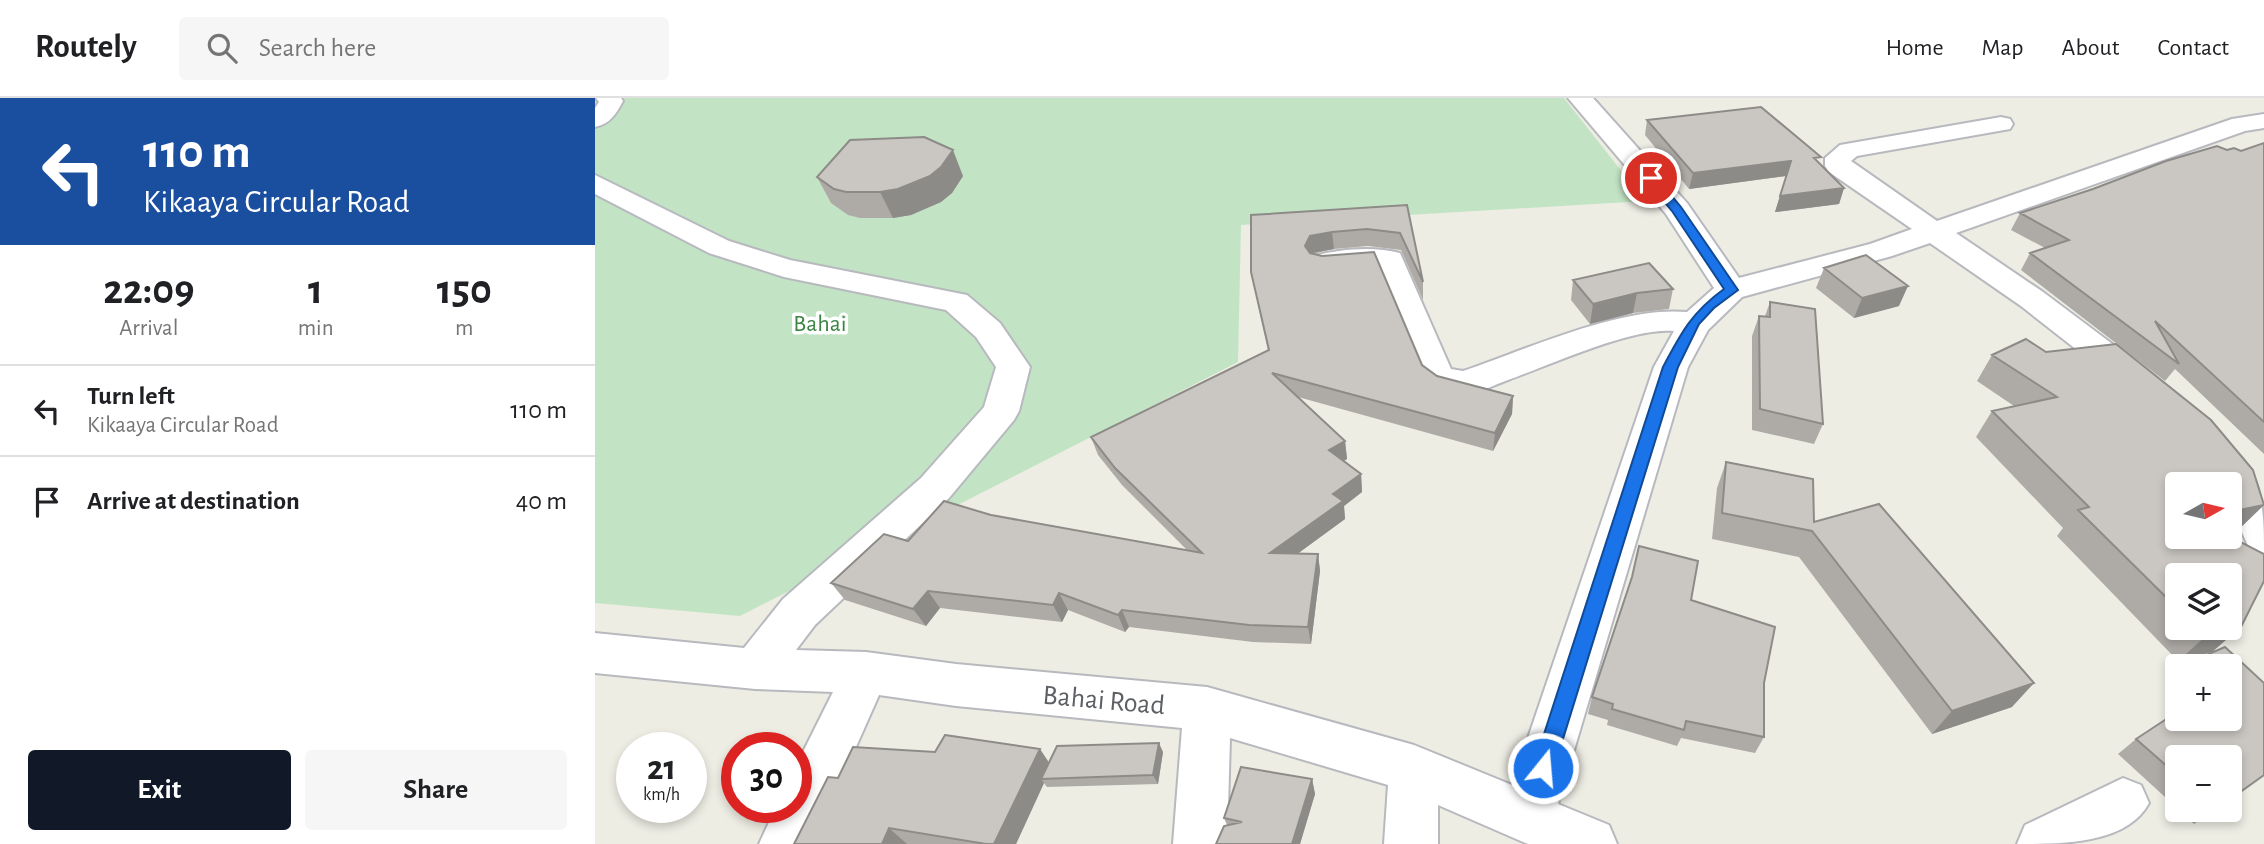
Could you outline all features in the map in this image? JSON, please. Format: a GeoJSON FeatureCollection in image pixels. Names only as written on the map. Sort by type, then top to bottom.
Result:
{"type":"FeatureCollection","features":[{"type":"Feature","properties":{"kind":"street"},"geometry":{"type":"LineString","coordinates":[[595,120],[605,112],[611,101],[608,98]]}},
{"type":"Feature","properties":{"kind":"street"},"geometry":{"type":"LineString","coordinates":[[1580,98],[1677,209],[1731,290]]}},
{"type":"Feature","properties":{"kind":"street"},"geometry":{"type":"LineString","coordinates":[[1528,816],[1671,367],[1694,323],[1710,305],[1731,290],[1881,250],[2241,124],[2264,121]]}},
{"type":"Feature","properties":{"kind":"street"},"geometry":{"type":"LineString","coordinates":[[2001,124],[1849,150],[1837,158],[1838,166],[1932,233],[2032,299],[2162,401]]}},
{"type":"Feature","properties":{"kind":"street"},"geometry":{"type":"LineString","coordinates":[[595,183],[719,247],[784,268],[956,302],[988,330],[1013,367],[1001,411],[993,421],[935,488],[799,612],[755,669]]}},
{"type":"Feature","properties":{"kind":"street"},"geometry":{"type":"LineString","coordinates":[[1324,262],[1389,259],[1437,376],[1449,383],[1465,383],[1627,326],[1663,320],[1694,323]]}},
{"type":"Feature","properties":{"kind":"street"},"geometry":{"type":"LineString","coordinates":[[2211,446],[2243,488],[2264,537]]}},
{"type":"Feature","properties":{"kind":"street","name":"Bahai Road"},"geometry":{"type":"LineString","coordinates":[[595,653],[755,669],[866,673],[956,685],[1207,709],[1414,769],[1590,844]]}},
{"type":"Feature","properties":{"kind":"street"},"geometry":{"type":"LineString","coordinates":[[786,844],[866,673]]}},
{"type":"Feature","properties":{"kind":"street"},"geometry":{"type":"LineString","coordinates":[[1200,844],[1207,709]]}},
{"type":"Feature","properties":{"kind":"street"},"geometry":{"type":"LineString","coordinates":[[1411,844],[1414,769]]}},
{"type":"Feature","properties":{"kind":"street"},"geometry":{"type":"LineString","coordinates":[[2044,844],[2123,803]]}},
{"type":"Feature","properties":{"kind":"green space","name":"Bahai"},"geometry":{"type":"Polygon","coordinates":[[[595,98],[1564,98],[1645,201],[1241,225],[1238,362],[740,616],[595,603],[595,98]]]}},
{"type":"Feature","properties":{"kind":"building"},"geometry":{"type":"Polygon","coordinates":[[[1761,107],[1821,157],[1814,158],[1844,188],[1780,196],[1791,161],[1693,173],[1647,120],[1761,107]]]}},
{"type":"Feature","properties":{"kind":"building"},"geometry":{"type":"Polygon","coordinates":[[[924,137],[953,150],[941,167],[930,176],[898,189],[846,192],[834,189],[817,177],[850,140],[924,137]]]}},
{"type":"Feature","properties":{"kind":"building"},"geometry":{"type":"Polygon","coordinates":[[[2264,143],[2264,422],[2155,321],[2179,364],[2030,253],[2069,240],[2020,213],[2166,161],[2217,146],[2241,151],[2264,143]]]}},
{"type":"Feature","properties":{"kind":"building"},"geometry":{"type":"Polygon","coordinates":[[[1407,205],[1423,282],[1400,233],[1367,229],[1332,232],[1310,236],[1305,246],[1310,253],[1322,256],[1374,252],[1422,365],[1437,376],[1513,396],[1495,433],[1272,373],[1345,441],[1329,450],[1361,474],[1333,494],[1343,501],[1270,553],[1318,554],[1308,627],[1249,625],[1122,610],[1118,615],[1059,593],[1053,605],[928,591],[913,609],[831,583],[884,534],[908,541],[944,501],[991,515],[1202,553],[1115,468],[1091,437],[1269,350],[1251,272],[1251,215],[1407,205]]]}},
{"type":"Feature","properties":{"kind":"building"},"geometry":{"type":"Polygon","coordinates":[[[1866,255],[1908,286],[1862,298],[1824,268],[1866,255]]]}},
{"type":"Feature","properties":{"kind":"building"},"geometry":{"type":"Polygon","coordinates":[[[1649,263],[1673,289],[1637,293],[1593,304],[1573,280],[1649,263]]]}},
{"type":"Feature","properties":{"kind":"building"},"geometry":{"type":"Polygon","coordinates":[[[1770,302],[1815,309],[1823,424],[1760,409],[1759,316],[1770,317],[1770,302]]]}},
{"type":"Feature","properties":{"kind":"building"},"geometry":{"type":"Polygon","coordinates":[[[2026,339],[2046,352],[2116,344],[2211,420],[2253,470],[2264,505],[2242,509],[2242,472],[2165,472],[2165,550],[2242,550],[2242,543],[2264,554],[2264,581],[2242,625],[2242,563],[2165,563],[2165,596],[2078,510],[2089,507],[1992,411],[2057,397],[1992,355],[2026,339]]]}},
{"type":"Feature","properties":{"kind":"building"},"geometry":{"type":"Polygon","coordinates":[[[1726,462],[1813,479],[1814,522],[1879,504],[2034,683],[1952,711],[1812,531],[1722,513],[1726,462]]]}},
{"type":"Feature","properties":{"kind":"building"},"geometry":{"type":"Polygon","coordinates":[[[1639,546],[1698,561],[1691,600],[1775,627],[1764,683],[1764,737],[1686,721],[1684,730],[1612,709],[1613,704],[1592,697],[1632,577],[1639,546]]]}},
{"type":"Feature","properties":{"kind":"building"},"geometry":{"type":"Polygon","coordinates":[[[2225,647],[2233,654],[2208,654],[2225,647]]]}},
{"type":"Feature","properties":{"kind":"building"},"geometry":{"type":"Polygon","coordinates":[[[2242,663],[2264,683],[2264,775],[2242,791],[2242,745],[2165,745],[2165,764],[2136,739],[2165,720],[2165,731],[2242,731],[2242,663]]]}},
{"type":"Feature","properties":{"kind":"building"},"geometry":{"type":"Polygon","coordinates":[[[945,735],[1040,749],[994,844],[889,828],[882,844],[794,844],[805,823],[812,823],[812,809],[828,777],[838,778],[853,747],[935,752],[945,735]]]}},
{"type":"Feature","properties":{"kind":"building"},"geometry":{"type":"Polygon","coordinates":[[[1159,743],[1153,775],[1041,779],[1057,746],[1159,743]]]}},
{"type":"Feature","properties":{"kind":"building"},"geometry":{"type":"Polygon","coordinates":[[[1241,767],[1312,779],[1292,844],[1216,844],[1224,826],[1242,822],[1224,818],[1241,767]]]}},
{"type":"Feature","properties":{"kind":"route"},"geometry":{"type":"LineString","coordinates":[[1543,768],[1671,367],[1694,323],[1710,305],[1731,290],[1677,209],[1651,178]]}}]}
